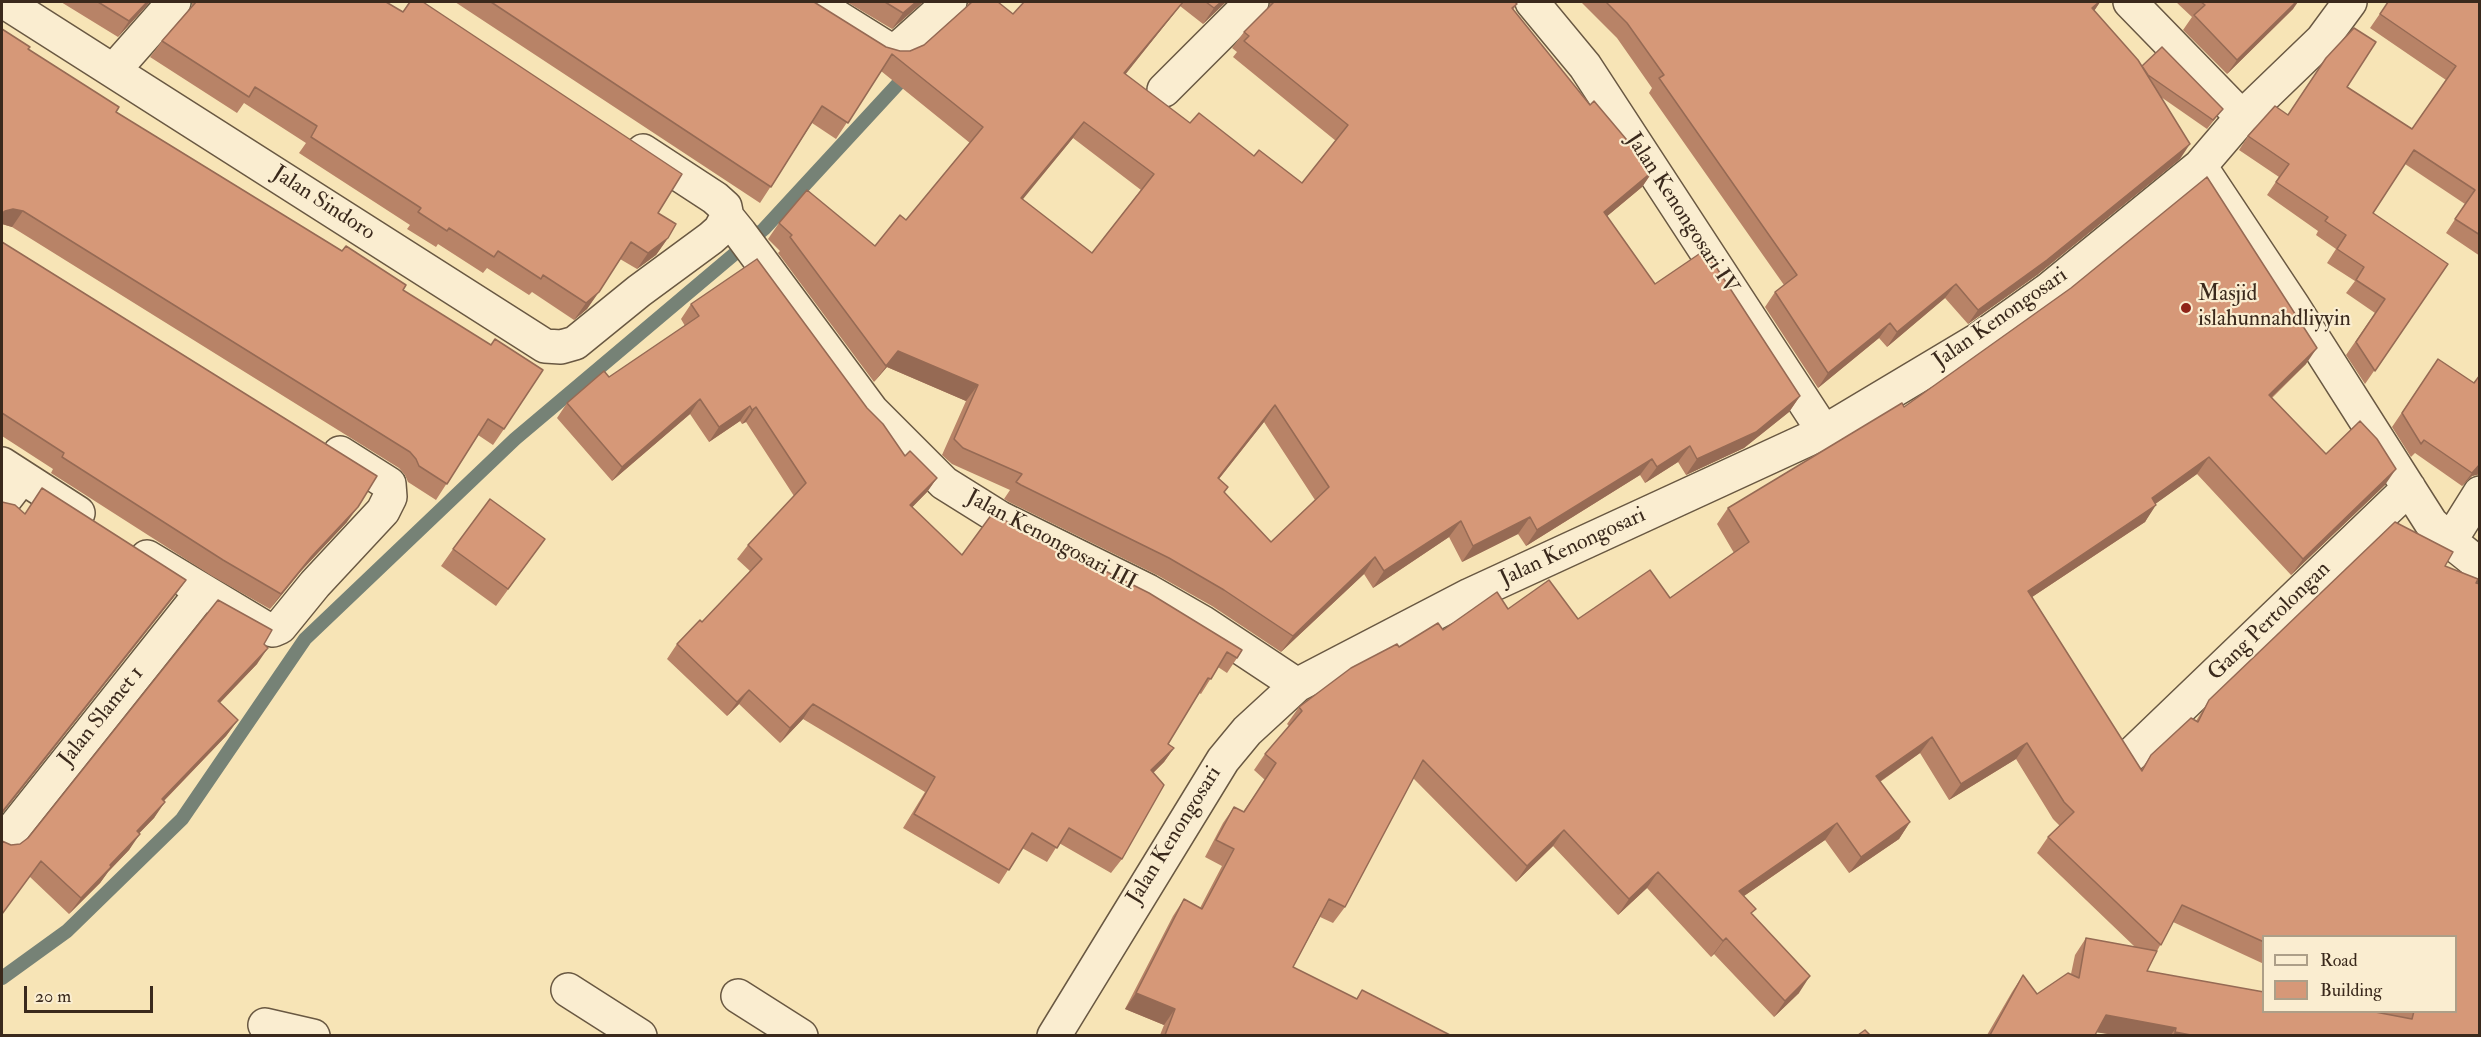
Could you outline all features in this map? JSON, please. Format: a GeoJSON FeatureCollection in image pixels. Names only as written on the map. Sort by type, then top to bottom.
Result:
{"type":"FeatureCollection","features":[{"type":"Feature","properties":{"kind":"street","name":"Jalan Sindoro"},"geometry":{"type":"LineString","coordinates":[[5,2],[545,346],[561,347],[575,343],[720,230],[733,225]]}},
{"type":"Feature","properties":{"kind":"street"},"geometry":{"type":"LineString","coordinates":[[114,70],[174,2]]}},
{"type":"Feature","properties":{"kind":"street"},"geometry":{"type":"LineString","coordinates":[[813,2],[885,47],[893,48],[900,47],[949,2]]}},
{"type":"Feature","properties":{"kind":"street"},"geometry":{"type":"LineString","coordinates":[[1164,90],[1252,2]]}},
{"type":"Feature","properties":{"kind":"street","name":"Jalan Kenongosari IV"},"geometry":{"type":"LineString","coordinates":[[1532,2],[1585,66],[1824,432]]}},
{"type":"Feature","properties":{"kind":"street"},"geometry":{"type":"LineString","coordinates":[[2130,2],[2242,117]]}},
{"type":"Feature","properties":{"kind":"street","name":"Jalan Kenongosari"},"geometry":{"type":"LineString","coordinates":[[1066,1031],[1222,760],[1247,731],[1297,685],[1470,595],[1824,432],[1978,340],[2048,290],[2200,166],[2242,117],[2322,39],[2350,2]]}},
{"type":"Feature","properties":{"kind":"street","name":"Jalan Kenongosari III"},"geometry":{"type":"LineString","coordinates":[[617,133],[725,207],[733,225],[872,411],[944,483],[1000,518],[1148,591],[1202,622],[1297,685]]}},
{"type":"Feature","properties":{"kind":"street"},"geometry":{"type":"LineString","coordinates":[[2200,166],[2293,306],[2431,523],[2480,565]]}},
{"type":"Feature","properties":{"kind":"street"},"geometry":{"type":"LineString","coordinates":[[2,503],[12,470],[202,592],[265,628],[273,630],[280,627],[315,584],[383,511],[390,497],[389,484],[318,440]]}},
{"type":"Feature","properties":{"kind":"street","name":"Gang Pertolongan"},"geometry":{"type":"LineString","coordinates":[[2131,755],[2409,488]]}},
{"type":"Feature","properties":{"kind":"street"},"geometry":{"type":"LineString","coordinates":[[2450,541],[2480,493]]}},
{"type":"Feature","properties":{"kind":"street","name":"Jalan Slamet 1"},"geometry":{"type":"LineString","coordinates":[[2,843],[202,592]]}},
{"type":"Feature","properties":{"kind":"street"},"geometry":{"type":"LineString","coordinates":[[568,990],[640,1035]]}},
{"type":"Feature","properties":{"kind":"street"},"geometry":{"type":"LineString","coordinates":[[738,996],[801,1035]]}},
{"type":"Feature","properties":{"kind":"street"},"geometry":{"type":"LineString","coordinates":[[265,1024],[313,1035]]}},
{"type":"Feature","properties":{"kind":"building"},"geometry":{"type":"Polygon","coordinates":[[[98,2],[147,2],[129,21],[98,2]]]}},
{"type":"Feature","properties":{"kind":"building"},"geometry":{"type":"Polygon","coordinates":[[[196,2],[386,2],[403,12],[410,2],[423,2],[682,174],[658,213],[676,224],[668,238],[648,253],[631,242],[599,292],[586,303],[543,275],[541,279],[498,251],[494,257],[449,228],[447,231],[418,212],[421,208],[311,137],[317,126],[255,87],[249,97],[162,41],[196,2]]]}},
{"type":"Feature","properties":{"kind":"building"},"geometry":{"type":"Polygon","coordinates":[[[491,2],[814,2],[886,47],[910,51],[924,45],[972,2],[998,2],[1013,14],[1024,2],[1183,2],[1124,73],[1190,123],[1199,113],[1254,156],[1259,150],[1302,183],[1348,125],[1244,41],[1249,36],[1244,32],[1274,2],[1515,2],[1517,4],[1512,8],[1590,105],[1594,101],[1653,171],[1604,212],[1655,284],[1705,250],[1800,396],[1756,432],[1697,459],[1690,446],[1657,467],[1652,459],[1537,530],[1530,517],[1473,546],[1461,521],[1384,571],[1375,557],[1293,636],[1224,590],[1169,558],[1016,482],[1022,474],[963,448],[954,439],[978,385],[898,351],[886,366],[790,237],[792,235],[779,223],[807,190],[875,246],[900,215],[906,220],[983,127],[892,54],[848,123],[822,106],[771,187],[491,2]],[[1084,122],[1021,198],[1092,253],[1154,174],[1084,122]],[[1275,405],[1218,478],[1228,487],[1224,492],[1271,542],[1329,487],[1275,405]]]}},
{"type":"Feature","properties":{"kind":"building"},"geometry":{"type":"Polygon","coordinates":[[[885,2],[916,2],[903,13],[885,2]]]}},
{"type":"Feature","properties":{"kind":"building"},"geometry":{"type":"Polygon","coordinates":[[[1206,2],[1221,2],[1214,8],[1206,2]]]}},
{"type":"Feature","properties":{"kind":"building"},"geometry":{"type":"Polygon","coordinates":[[[1606,2],[2099,2],[2092,8],[2138,60],[2190,144],[2047,260],[1978,310],[1956,284],[1897,332],[1890,323],[1828,373],[1775,292],[1797,275],[1659,78],[1664,75],[1627,23],[1606,2]]]}},
{"type":"Feature","properties":{"kind":"building"},"geometry":{"type":"Polygon","coordinates":[[[2201,2],[2296,2],[2237,60],[2194,15],[2205,5],[2201,2]]]}},
{"type":"Feature","properties":{"kind":"building"},"geometry":{"type":"Polygon","coordinates":[[[2388,2],[2480,2],[2480,235],[2455,219],[2475,190],[2414,150],[2373,213],[2448,264],[2375,371],[2356,342],[2385,299],[2356,280],[2364,267],[2337,249],[2346,235],[2325,221],[2328,217],[2276,182],[2289,164],[2248,136],[2275,106],[2288,115],[2326,58],[2354,28],[2376,42],[2347,87],[2412,129],[2456,66],[2380,14],[2388,2]]]}},
{"type":"Feature","properties":{"kind":"building"},"geometry":{"type":"Polygon","coordinates":[[[2,29],[30,47],[28,49],[119,107],[116,112],[342,251],[346,246],[406,285],[403,290],[491,345],[495,339],[543,370],[504,429],[488,419],[447,484],[419,466],[410,452],[23,211],[13,209],[2,213],[2,29]]]}},
{"type":"Feature","properties":{"kind":"building"},"geometry":{"type":"Polygon","coordinates":[[[2162,47],[2223,109],[2213,120],[2148,75],[2142,66],[2162,47]]]}},
{"type":"Feature","properties":{"kind":"building"},"geometry":{"type":"Polygon","coordinates":[[[2207,177],[2317,348],[2269,395],[2326,454],[2360,421],[2377,439],[2396,469],[2303,559],[2209,457],[2152,498],[2156,505],[2028,591],[2142,771],[2151,755],[2191,718],[2198,722],[2209,700],[2395,522],[2453,552],[2445,566],[2478,579],[2476,583],[2480,584],[2480,1035],[2191,1035],[2175,1032],[2176,1028],[2106,1015],[2095,1035],[1990,1035],[2023,975],[2037,994],[2068,973],[2079,978],[2086,938],[2157,951],[2147,971],[2262,992],[2262,1013],[2380,1013],[2412,1019],[2414,1013],[2457,1013],[2457,935],[2262,935],[2262,941],[2182,905],[2161,945],[2048,837],[2074,812],[2064,802],[2027,743],[1961,784],[1932,737],[1876,776],[1910,822],[1861,857],[1837,823],[1739,891],[1756,909],[1751,913],[1810,976],[1785,1001],[1726,938],[1723,941],[1658,872],[1629,899],[1564,830],[1527,866],[1423,760],[1345,907],[1329,899],[1293,967],[1357,999],[1362,990],[1450,1035],[1165,1035],[1175,1009],[1136,993],[1184,899],[1202,909],[1234,849],[1216,840],[1234,807],[1244,812],[1276,763],[1265,754],[1302,711],[1299,707],[1351,668],[1397,644],[1399,647],[1438,623],[1443,630],[1497,592],[1508,609],[1549,580],[1578,619],[1650,570],[1670,598],[1749,542],[1728,508],[1902,403],[1904,407],[2071,288],[2207,177]]]}},
{"type":"Feature","properties":{"kind":"building"},"geometry":{"type":"Polygon","coordinates":[[[2,242],[377,476],[358,507],[312,556],[281,594],[223,560],[62,457],[64,453],[2,413],[2,242]]]}},
{"type":"Feature","properties":{"kind":"building"},"geometry":{"type":"Polygon","coordinates":[[[757,259],[905,456],[910,451],[937,478],[910,505],[962,555],[992,514],[1149,593],[1242,650],[1237,658],[1227,652],[1211,679],[1208,678],[1168,744],[1174,748],[1151,770],[1164,785],[1122,859],[1069,828],[1057,848],[1032,833],[1009,870],[914,814],[935,777],[813,704],[790,728],[749,690],[737,702],[677,644],[700,620],[702,622],[762,559],[748,545],[806,483],[756,407],[752,410],[750,406],[719,427],[700,399],[622,467],[567,403],[604,371],[609,377],[699,316],[691,304],[757,259]]]}},
{"type":"Feature","properties":{"kind":"building"},"geometry":{"type":"Polygon","coordinates":[[[2438,359],[2474,383],[2480,375],[2480,464],[2472,473],[2424,440],[2421,444],[2402,413],[2438,359]]]}},
{"type":"Feature","properties":{"kind":"building"},"geometry":{"type":"Polygon","coordinates":[[[42,488],[186,580],[2,812],[2,502],[15,505],[25,514],[42,488]]]}},
{"type":"Feature","properties":{"kind":"building"},"geometry":{"type":"Polygon","coordinates":[[[490,499],[545,539],[508,589],[453,549],[490,499]]]}},
{"type":"Feature","properties":{"kind":"building"},"geometry":{"type":"Polygon","coordinates":[[[218,600],[272,630],[264,644],[268,648],[218,701],[238,720],[162,799],[165,802],[137,831],[140,834],[81,898],[41,861],[2,914],[2,841],[11,845],[20,844],[28,838],[218,600]]]}},
{"type":"Feature","properties":{"kind":"building"},"geometry":{"type":"Polygon","coordinates":[[[1865,1030],[1870,1035],[1858,1035],[1865,1030]]]}},
{"type":"Feature","properties":{"kind":"waterway"},"geometry":{"type":"LineString","coordinates":[[2,978],[67,931],[182,819],[305,639],[515,439],[764,229],[908,73]]}},
{"type":"Feature","properties":{"kind":"place","name":"Masjid islahunnahdliyyin"},"geometry":{"type":"Point","coordinates":[2186,308]}}]}
